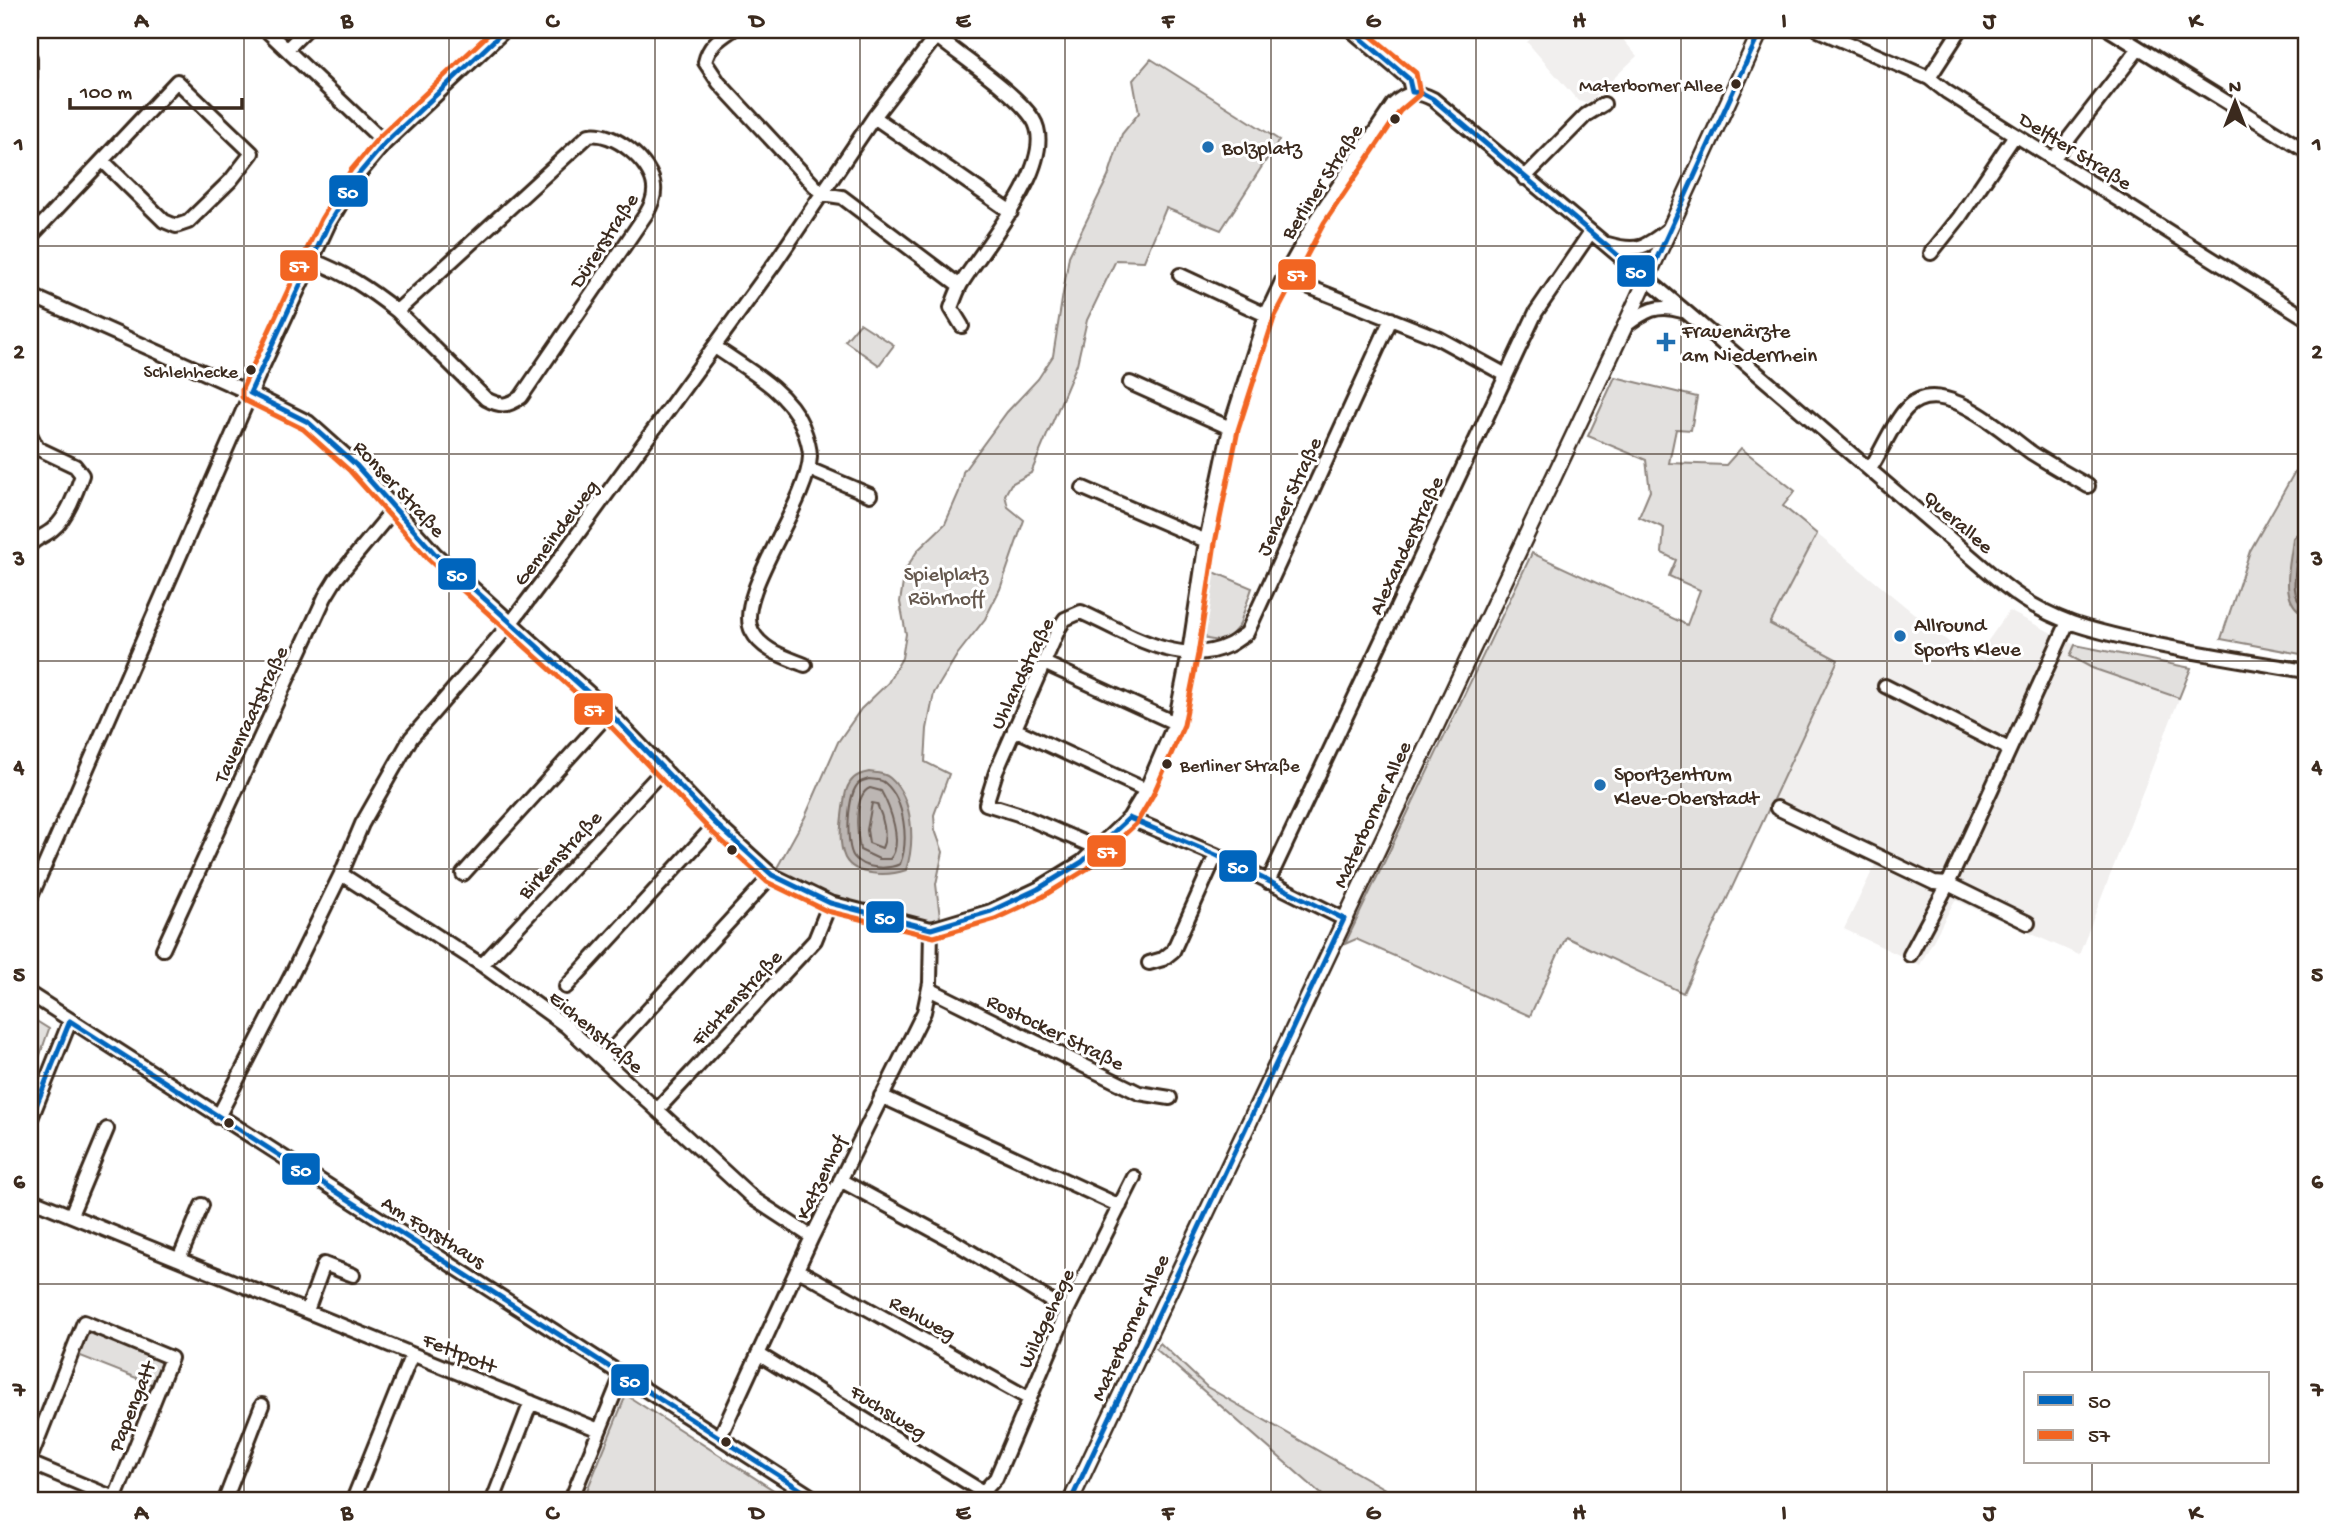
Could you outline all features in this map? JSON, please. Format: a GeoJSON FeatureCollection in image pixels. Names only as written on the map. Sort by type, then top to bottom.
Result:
{"type":"FeatureCollection","features":[{"type":"Feature","properties":{"kind":"main road","name":"Materborner Allee"},"geometry":{"type":"LineString","coordinates":[[1071,1500],[1647,280],[1761,30]]}},
{"type":"Feature","properties":{"kind":"street"},"geometry":{"type":"LineString","coordinates":[[266,30],[385,142]]}},
{"type":"Feature","properties":{"kind":"street"},"geometry":{"type":"LineString","coordinates":[[287,49],[306,30]]}},
{"type":"Feature","properties":{"kind":"street"},"geometry":{"type":"LineString","coordinates":[[30,899],[250,393],[328,223],[358,175],[385,142],[505,30]]}},
{"type":"Feature","properties":{"kind":"street"},"geometry":{"type":"LineString","coordinates":[[732,30],[707,52],[705,62],[710,72],[822,194],[842,197],[960,286]]}},
{"type":"Feature","properties":{"kind":"street"},"geometry":{"type":"LineString","coordinates":[[1351,30],[1409,79],[1412,92]]}},
{"type":"Feature","properties":{"kind":"street","name":"Delfter Straße"},"geometry":{"type":"LineString","coordinates":[[1818,30],[1929,78],[2306,318]]}},
{"type":"Feature","properties":{"kind":"street"},"geometry":{"type":"LineString","coordinates":[[1929,78],[1960,30]]}},
{"type":"Feature","properties":{"kind":"street"},"geometry":{"type":"LineString","coordinates":[[2110,30],[2306,150]]}},
{"type":"Feature","properties":{"kind":"street"},"geometry":{"type":"LineString","coordinates":[[939,33],[1018,101],[1035,122],[1038,144],[1030,177],[1011,212],[960,286],[951,309],[962,326]]}},
{"type":"Feature","properties":{"kind":"street","name":"Gemeindeweg"},"geometry":{"type":"LineString","coordinates":[[218,1117],[293,972],[362,824],[411,738],[510,624],[715,347],[874,117],[939,33]]}},
{"type":"Feature","properties":{"kind":"street"},"geometry":{"type":"LineString","coordinates":[[2053,159],[2139,48]]}},
{"type":"Feature","properties":{"kind":"street"},"geometry":{"type":"LineString","coordinates":[[30,58],[30,77]]}},
{"type":"Feature","properties":{"kind":"street"},"geometry":{"type":"LineString","coordinates":[[30,237],[177,81],[252,153],[231,180],[188,222],[176,226],[164,221],[103,161]]}},
{"type":"Feature","properties":{"kind":"street","name":"Querallee"},"geometry":{"type":"LineString","coordinates":[[1412,92],[1422,93],[1433,99],[2032,607],[2091,631],[2211,656],[2306,671]]}},
{"type":"Feature","properties":{"kind":"street","name":"Berliner Straße"},"geometry":{"type":"LineString","coordinates":[[931,929],[991,911],[1027,895],[1082,862],[1129,818],[1146,790],[1175,723],[1206,541],[1230,428],[1266,315],[1284,276],[1317,218],[1393,105],[1412,92]]}},
{"type":"Feature","properties":{"kind":"street"},"geometry":{"type":"LineString","coordinates":[[1524,178],[1586,115],[1604,104]]}},
{"type":"Feature","properties":{"kind":"street"},"geometry":{"type":"LineString","coordinates":[[874,117],[1011,212]]}},
{"type":"Feature","properties":{"kind":"street","name":"Dürerstraße"},"geometry":{"type":"LineString","coordinates":[[310,260],[335,269],[365,285],[397,311],[486,399],[502,406],[521,397],[646,214],[653,196],[652,177],[628,148],[613,137],[599,133],[589,135],[397,311]]}},
{"type":"Feature","properties":{"kind":"street"},"geometry":{"type":"LineString","coordinates":[[1931,253],[1959,218],[2015,135]]}},
{"type":"Feature","properties":{"kind":"street"},"geometry":{"type":"LineString","coordinates":[[1601,242],[1626,250],[1637,249],[1652,243],[1672,226]]}},
{"type":"Feature","properties":{"kind":"street","name":"Alexanderstraße"},"geometry":{"type":"LineString","coordinates":[[1268,882],[1536,312],[1590,233]]}},
{"type":"Feature","properties":{"kind":"street"},"geometry":{"type":"LineString","coordinates":[[1180,275],[1266,315]]}},
{"type":"Feature","properties":{"kind":"street"},"geometry":{"type":"LineString","coordinates":[[1284,276],[1438,338],[1506,375]]}},
{"type":"Feature","properties":{"kind":"street","name":"Ronser Straße"},"geometry":{"type":"LineString","coordinates":[[30,295],[250,393],[308,422],[356,465],[435,554],[510,624]]}},
{"type":"Feature","properties":{"kind":"street"},"geometry":{"type":"LineString","coordinates":[[1625,326],[1652,308],[1670,307],[1686,312]]}},
{"type":"Feature","properties":{"kind":"street","name":"Jenaer Straße"},"geometry":{"type":"LineString","coordinates":[[1189,653],[1228,646],[1247,633],[1391,318]]}},
{"type":"Feature","properties":{"kind":"street"},"geometry":{"type":"LineString","coordinates":[[715,347],[761,379],[792,410],[801,422],[809,444],[809,469],[803,488],[752,595],[749,616],[750,630],[760,642],[773,652],[805,665]]}},
{"type":"Feature","properties":{"kind":"street"},"geometry":{"type":"LineString","coordinates":[[1130,383],[1230,428]]}},
{"type":"Feature","properties":{"kind":"street"},"geometry":{"type":"LineString","coordinates":[[1870,469],[1906,408],[1931,396],[1947,398],[1963,405],[2054,467],[2088,486]]}},
{"type":"Feature","properties":{"kind":"street"},"geometry":{"type":"LineString","coordinates":[[30,434],[37,448],[75,466],[82,475],[60,523],[48,533],[36,537],[30,545]]}},
{"type":"Feature","properties":{"kind":"street"},"geometry":{"type":"LineString","coordinates":[[809,469],[870,495]]}},
{"type":"Feature","properties":{"kind":"street"},"geometry":{"type":"LineString","coordinates":[[1083,488],[1206,541]]}},
{"type":"Feature","properties":{"kind":"street","name":"Tavenraatstraße"},"geometry":{"type":"LineString","coordinates":[[163,949],[324,597],[394,509]]}},
{"type":"Feature","properties":{"kind":"street","name":"Uhlandstraße"},"geometry":{"type":"LineString","coordinates":[[1097,848],[1018,814],[986,804],[996,772],[1044,663],[1065,619],[1081,612],[1162,648],[1189,653]]}},
{"type":"Feature","properties":{"kind":"street"},"geometry":{"type":"LineString","coordinates":[[1910,955],[1948,884],[2068,622]]}},
{"type":"Feature","properties":{"kind":"street"},"geometry":{"type":"LineString","coordinates":[[510,624],[610,713],[716,824],[772,875],[830,902],[931,929]]}},
{"type":"Feature","properties":{"kind":"street"},"geometry":{"type":"LineString","coordinates":[[1044,663],[1175,723]]}},
{"type":"Feature","properties":{"kind":"street"},"geometry":{"type":"LineString","coordinates":[[1885,685],[2009,749]]}},
{"type":"Feature","properties":{"kind":"street"},"geometry":{"type":"LineString","coordinates":[[463,874],[610,713]]}},
{"type":"Feature","properties":{"kind":"street"},"geometry":{"type":"LineString","coordinates":[[1014,729],[1146,790]]}},
{"type":"Feature","properties":{"kind":"street","name":"Birkenstraße"},"geometry":{"type":"LineString","coordinates":[[482,965],[664,769]]}},
{"type":"Feature","properties":{"kind":"street"},"geometry":{"type":"LineString","coordinates":[[1777,808],[1934,883],[1948,884],[2028,923]]}},
{"type":"Feature","properties":{"kind":"street"},"geometry":{"type":"LineString","coordinates":[[1129,818],[1216,855],[1344,919]]}},
{"type":"Feature","properties":{"kind":"street"},"geometry":{"type":"LineString","coordinates":[[566,987],[716,824]]}},
{"type":"Feature","properties":{"kind":"street"},"geometry":{"type":"LineString","coordinates":[[1149,963],[1163,959],[1173,951],[1216,855]]}},
{"type":"Feature","properties":{"kind":"street","name":"Eichenstraße"},"geometry":{"type":"LineString","coordinates":[[341,874],[482,965],[566,1026],[754,1199],[812,1237]]}},
{"type":"Feature","properties":{"kind":"street"},"geometry":{"type":"LineString","coordinates":[[603,1059],[772,875]]}},
{"type":"Feature","properties":{"kind":"street","name":"Fichtenstraße"},"geometry":{"type":"LineString","coordinates":[[657,1110],[815,940],[830,902]]}},
{"type":"Feature","properties":{"kind":"street","name":"Katzenhof"},"geometry":{"type":"LineString","coordinates":[[720,1437],[812,1237],[923,1012],[929,989],[931,929]]}},
{"type":"Feature","properties":{"kind":"street","name":"Rostocker Straße"},"geometry":{"type":"LineString","coordinates":[[929,989],[1139,1093],[1170,1098]]}},
{"type":"Feature","properties":{"kind":"street","name":"Am Forsthaus"},"geometry":{"type":"LineString","coordinates":[[30,994],[817,1500]]}},
{"type":"Feature","properties":{"kind":"street"},"geometry":{"type":"LineString","coordinates":[[30,1121],[70,1021]]}},
{"type":"Feature","properties":{"kind":"street"},"geometry":{"type":"LineString","coordinates":[[881,1096],[1120,1206]]}},
{"type":"Feature","properties":{"kind":"street"},"geometry":{"type":"LineString","coordinates":[[71,1215],[107,1129]]}},
{"type":"Feature","properties":{"kind":"street","name":"Wildgehege"},"geometry":{"type":"LineString","coordinates":[[996,1478],[1068,1311],[1135,1177]]}},
{"type":"Feature","properties":{"kind":"street"},"geometry":{"type":"LineString","coordinates":[[840,1181],[953,1241],[1068,1311]]}},
{"type":"Feature","properties":{"kind":"street","name":"Fettpott"},"geometry":{"type":"LineString","coordinates":[[30,1199],[599,1430]]}},
{"type":"Feature","properties":{"kind":"street"},"geometry":{"type":"LineString","coordinates":[[178,1259],[202,1205]]}},
{"type":"Feature","properties":{"kind":"street"},"geometry":{"type":"LineString","coordinates":[[307,1311],[318,1262],[353,1275]]}},
{"type":"Feature","properties":{"kind":"street","name":"Rehweg"},"geometry":{"type":"LineString","coordinates":[[798,1270],[1030,1399]]}},
{"type":"Feature","properties":{"kind":"street","name":"Papengatt"},"geometry":{"type":"LineString","coordinates":[[30,1461],[85,1322],[171,1358],[117,1499]]}},
{"type":"Feature","properties":{"kind":"street"},"geometry":{"type":"LineString","coordinates":[[352,1500],[412,1354]]}},
{"type":"Feature","properties":{"kind":"street","name":"Fuchsweg"},"geometry":{"type":"LineString","coordinates":[[758,1354],[983,1492],[996,1478]]}},
{"type":"Feature","properties":{"kind":"street"},"geometry":{"type":"LineString","coordinates":[[571,1500],[622,1375]]}},
{"type":"Feature","properties":{"kind":"street"},"geometry":{"type":"LineString","coordinates":[[493,1500],[531,1402]]}},
{"type":"Feature","properties":{"kind":"street"},"geometry":{"type":"LineString","coordinates":[[225,1500],[262,1405]]}},
{"type":"Feature","properties":{"kind":"street"},"geometry":{"type":"LineString","coordinates":[[30,1461],[117,1499]]}},
{"type":"Feature","properties":{"kind":"shaded area"},"geometry":{"type":"Polygon","coordinates":[[[1541,30],[1615,30],[1637,56],[1591,100],[1586,103],[1578,101],[1527,42],[1541,30]]]}},
{"type":"Feature","properties":{"kind":"shaded area"},"geometry":{"type":"Polygon","coordinates":[[[1817,534],[1973,662],[2009,611],[2075,645],[2191,668],[2079,955],[1955,900],[1920,965],[1844,929],[1876,863],[1768,807],[1840,660],[1770,623],[1817,534]]]}},
{"type":"Feature","properties":{"kind":"green space","name":"Spielplatz Röhrhoff"},"geometry":{"type":"Polygon","coordinates":[[[1151,59],[1279,140],[1221,230],[1166,208],[1144,261],[1116,260],[1087,320],[1077,364],[1031,473],[1011,484],[1005,495],[1008,507],[1024,520],[1000,589],[985,619],[957,655],[934,693],[927,729],[925,762],[949,774],[934,815],[935,830],[943,852],[936,884],[941,926],[830,903],[773,875],[805,817],[838,742],[861,709],[888,683],[902,658],[906,634],[900,602],[905,570],[918,550],[945,524],[959,492],[963,472],[1007,412],[1038,379],[1053,356],[1069,256],[1108,177],[1122,134],[1139,113],[1133,80],[1151,59]]]}},
{"type":"Feature","properties":{"kind":"green space"},"geometry":{"type":"Polygon","coordinates":[[[860,323],[894,345],[879,365],[845,341],[860,323]]]}},
{"type":"Feature","properties":{"kind":"green space","name":"Sportzentrum Kleve-Oberstadt"},"geometry":{"type":"Polygon","coordinates":[[[1615,377],[1697,397],[1691,430],[1676,429],[1669,463],[1726,465],[1741,448],[1795,491],[1783,506],[1817,534],[1770,624],[1838,660],[1683,993],[1566,937],[1530,1016],[1356,939],[1345,944],[1532,553],[1687,625],[1700,590],[1669,576],[1676,560],[1662,553],[1664,528],[1639,517],[1650,491],[1646,460],[1588,436],[1615,377]]]}},
{"type":"Feature","properties":{"kind":"green space"},"geometry":{"type":"Polygon","coordinates":[[[2306,452],[2306,655],[2221,639],[2250,551],[2306,452]]]}},
{"type":"Feature","properties":{"kind":"green space"},"geometry":{"type":"Polygon","coordinates":[[[1209,570],[1252,588],[1239,626],[1225,642],[1207,639],[1200,627],[1209,570]]]}},
{"type":"Feature","properties":{"kind":"green space"},"geometry":{"type":"Polygon","coordinates":[[[2075,645],[2191,668],[2179,698],[2092,668],[2070,656],[2075,645]]]}},
{"type":"Feature","properties":{"kind":"green space"},"geometry":{"type":"Polygon","coordinates":[[[30,1017],[49,1029],[30,1084],[30,1017]]]}},
{"type":"Feature","properties":{"kind":"green space"},"geometry":{"type":"Polygon","coordinates":[[[89,1334],[96,1334],[156,1359],[161,1363],[154,1385],[78,1355],[84,1339],[89,1334]]]}},
{"type":"Feature","properties":{"kind":"green space"},"geometry":{"type":"Polygon","coordinates":[[[1160,1343],[1207,1387],[1404,1500],[1328,1500],[1156,1349],[1160,1343]]]}},
{"type":"Feature","properties":{"kind":"green space"},"geometry":{"type":"Polygon","coordinates":[[[626,1395],[789,1500],[583,1500],[626,1395]]]}},
{"type":"Feature","properties":{"kind":"water"},"geometry":{"type":"Polygon","coordinates":[[[2297,534],[2306,534],[2306,615],[2291,601],[2289,592],[2293,538],[2297,534]]]}},
{"type":"Feature","properties":{"kind":"water"},"geometry":{"type":"Polygon","coordinates":[[[869,772],[888,776],[904,797],[911,835],[906,870],[882,874],[864,872],[856,869],[845,858],[841,833],[846,792],[856,777],[869,772]]]}},
{"type":"Feature","properties":{"kind":"transit line","name":"57"},"geometry":{"type":"LineString","coordinates":[[493,30],[379,137],[351,170],[321,219],[242,389],[242,397],[303,429],[350,471],[429,560],[596,711],[710,830],[767,882],[827,911],[934,937],[995,919],[1042,897],[1087,869],[1136,824],[1153,795],[1184,725],[1215,543],[1238,430],[1274,318],[1324,223],[1400,111],[1420,94],[1416,73],[1364,30]]}},
{"type":"Feature","properties":{"kind":"transit line","name":"50"},"geometry":{"type":"LineString","coordinates":[[250,393],[329,223],[358,175],[385,143],[505,30]]}},
{"type":"Feature","properties":{"kind":"transit line","name":"50"},"geometry":{"type":"LineString","coordinates":[[1351,30],[1409,79],[1412,92]]}},
{"type":"Feature","properties":{"kind":"transit line","name":"50"},"geometry":{"type":"LineString","coordinates":[[1412,92],[1422,93],[1433,99],[1647,280],[1761,30]]}},
{"type":"Feature","properties":{"kind":"transit line","name":"50"},"geometry":{"type":"LineString","coordinates":[[250,393],[308,422],[356,465],[435,554],[602,705],[716,824],[772,875],[830,903],[931,929],[991,911],[1038,889],[1082,862],[1129,818]]}},
{"type":"Feature","properties":{"kind":"transit line","name":"50"},"geometry":{"type":"LineString","coordinates":[[1129,818],[1216,855],[1344,919]]}},
{"type":"Feature","properties":{"kind":"transit line","name":"50"},"geometry":{"type":"LineString","coordinates":[[1071,1500],[1344,919]]}},
{"type":"Feature","properties":{"kind":"transit line","name":"50"},"geometry":{"type":"LineString","coordinates":[[70,1021],[817,1500]]}},
{"type":"Feature","properties":{"kind":"transit line","name":"50"},"geometry":{"type":"LineString","coordinates":[[30,1121],[70,1021]]}},
{"type":"Feature","properties":{"kind":"place","name":"Materborner Allee"},"geometry":{"type":"Point","coordinates":[1736,84]}},
{"type":"Feature","properties":{"kind":"place","name":"Bolzplatz"},"geometry":{"type":"Point","coordinates":[1208,147]}},
{"type":"Feature","properties":{"kind":"place","name":"Frauenärzte am Niederrhein"},"geometry":{"type":"Point","coordinates":[1666,342]}},
{"type":"Feature","properties":{"kind":"place","name":"Schlehhecke"},"geometry":{"type":"Point","coordinates":[251,370]}},
{"type":"Feature","properties":{"kind":"place","name":"Allround Sports Kleve"},"geometry":{"type":"Point","coordinates":[1900,636]}},
{"type":"Feature","properties":{"kind":"place","name":"Berliner Straße"},"geometry":{"type":"Point","coordinates":[1167,764]}},
{"type":"Feature","properties":{"kind":"place","name":"Sportzentrum Kleve-Oberstadt"},"geometry":{"type":"Point","coordinates":[1600,785]}}]}
